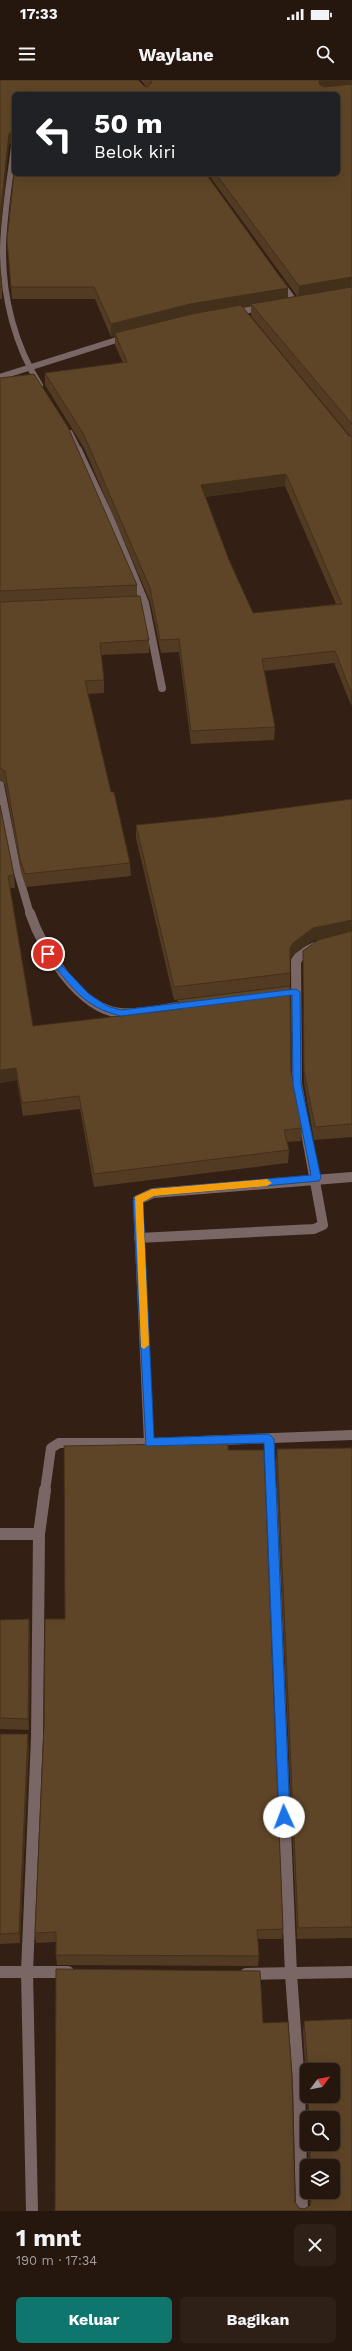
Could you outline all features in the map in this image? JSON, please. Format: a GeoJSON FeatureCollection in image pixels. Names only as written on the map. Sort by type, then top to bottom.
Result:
{"type":"FeatureCollection","features":[{"type":"Feature","properties":{"kind":"street"},"geometry":{"type":"LineString","coordinates":[[12,165],[3,252],[8,310],[30,368],[45,393]]}},
{"type":"Feature","properties":{"kind":"street"},"geometry":{"type":"LineString","coordinates":[[277,276],[299,302],[287,303]]}},
{"type":"Feature","properties":{"kind":"street"},"geometry":{"type":"LineString","coordinates":[[227,314],[272,306]]}},
{"type":"Feature","properties":{"kind":"street"},"geometry":{"type":"LineString","coordinates":[[241,311],[246,317]]}},
{"type":"Feature","properties":{"kind":"street"},"geometry":{"type":"LineString","coordinates":[[0,377],[133,336]]}},
{"type":"Feature","properties":{"kind":"street"},"geometry":{"type":"LineString","coordinates":[[65,425],[110,518],[141,603],[162,688]]}},
{"type":"Feature","properties":{"kind":"street"},"geometry":{"type":"LineString","coordinates":[[0,785],[19,884],[48,954],[68,978],[97,1005],[121,1013],[201,1003]]}},
{"type":"Feature","properties":{"kind":"street"},"geometry":{"type":"LineString","coordinates":[[139,1238],[318,1228],[324,1222],[297,1084],[292,992],[296,961],[301,954],[327,943]]}},
{"type":"Feature","properties":{"kind":"street"},"geometry":{"type":"LineString","coordinates":[[149,1443],[138,1200],[146,1194],[316,1178],[352,1177]]}},
{"type":"Feature","properties":{"kind":"street"},"geometry":{"type":"LineString","coordinates":[[32,2211],[27,1971],[37,1738],[39,1534],[50,1450],[56,1444],[149,1443],[352,1435]]}},
{"type":"Feature","properties":{"kind":"street"},"geometry":{"type":"LineString","coordinates":[[269,1439],[291,1974],[299,2085],[302,2211]]}},
{"type":"Feature","properties":{"kind":"street"},"geometry":{"type":"LineString","coordinates":[[0,1534],[39,1534]]}},
{"type":"Feature","properties":{"kind":"street"},"geometry":{"type":"LineString","coordinates":[[22,1738],[37,1738]]}},
{"type":"Feature","properties":{"kind":"street"},"geometry":{"type":"LineString","coordinates":[[0,1972],[83,1972]]}},
{"type":"Feature","properties":{"kind":"street"},"geometry":{"type":"LineString","coordinates":[[235,1974],[352,1972]]}},
{"type":"Feature","properties":{"kind":"building"},"geometry":{"type":"Polygon","coordinates":[[[0,80],[138,80],[144,86],[148,87],[152,82],[150,80],[320,80],[320,85],[324,87],[352,84],[352,277],[299,286],[217,176],[340,176],[340,92],[12,92],[12,132],[9,134],[0,217],[0,80]]]}},
{"type":"Feature","properties":{"kind":"building"},"geometry":{"type":"Polygon","coordinates":[[[14,176],[207,176],[288,288],[190,304],[111,324],[94,287],[11,287],[7,240],[14,176]]]}},
{"type":"Feature","properties":{"kind":"building"},"geometry":{"type":"Polygon","coordinates":[[[0,269],[2,287],[0,287],[0,269]]]}},
{"type":"Feature","properties":{"kind":"building"},"geometry":{"type":"Polygon","coordinates":[[[352,287],[352,424],[251,304],[352,287]]]}},
{"type":"Feature","properties":{"kind":"building"},"geometry":{"type":"Polygon","coordinates":[[[241,305],[349,436],[352,436],[352,692],[335,651],[262,659],[275,727],[191,731],[179,639],[160,640],[150,588],[84,435],[45,373],[127,362],[115,333],[192,314],[241,305]],[[286,474],[201,485],[229,560],[253,613],[342,604],[286,474]]]}},
{"type":"Feature","properties":{"kind":"building"},"geometry":{"type":"Polygon","coordinates":[[[34,374],[68,427],[137,585],[0,591],[0,378],[34,374]]]}},
{"type":"Feature","properties":{"kind":"building"},"geometry":{"type":"Polygon","coordinates":[[[140,596],[149,640],[100,643],[104,680],[85,681],[111,792],[114,792],[130,863],[25,874],[20,859],[5,771],[0,768],[0,602],[140,596]]]}},
{"type":"Feature","properties":{"kind":"building"},"geometry":{"type":"Polygon","coordinates":[[[352,799],[352,920],[313,928],[293,943],[290,948],[290,973],[174,987],[136,825],[217,817],[352,799]]]}},
{"type":"Feature","properties":{"kind":"building"},"geometry":{"type":"Polygon","coordinates":[[[0,805],[14,875],[8,876],[33,1026],[180,1009],[177,1000],[290,986],[291,1071],[302,1128],[284,1130],[289,1150],[94,1174],[79,1096],[22,1103],[16,1068],[0,1070],[0,805]]]}},
{"type":"Feature","properties":{"kind":"building"},"geometry":{"type":"Polygon","coordinates":[[[352,931],[352,1124],[315,1127],[304,1071],[303,951],[318,940],[352,931]]]}},
{"type":"Feature","properties":{"kind":"building"},"geometry":{"type":"Polygon","coordinates":[[[228,1443],[228,1450],[264,1450],[283,1929],[257,1930],[259,1956],[56,1955],[56,1932],[35,1933],[44,1727],[45,1619],[65,1619],[64,1446],[228,1443]]]}},
{"type":"Feature","properties":{"kind":"building"},"geometry":{"type":"Polygon","coordinates":[[[352,1448],[352,1927],[298,1928],[277,1449],[352,1448]]]}},
{"type":"Feature","properties":{"kind":"building"},"geometry":{"type":"Polygon","coordinates":[[[29,1619],[28,1719],[0,1718],[0,1620],[29,1619]]]}},
{"type":"Feature","properties":{"kind":"building"},"geometry":{"type":"Polygon","coordinates":[[[0,1734],[28,1734],[19,1933],[0,1934],[0,1734]]]}},
{"type":"Feature","properties":{"kind":"building"},"geometry":{"type":"Polygon","coordinates":[[[56,1969],[260,1971],[263,2023],[288,2022],[292,2075],[295,2202],[299,2208],[304,2209],[310,2206],[311,2199],[340,2199],[340,2159],[310,2159],[310,2151],[340,2151],[340,2111],[309,2111],[308,2103],[340,2103],[340,2063],[307,2063],[304,2021],[352,2019],[352,2211],[55,2211],[56,1969]]]}},
{"type":"Feature","properties":{"kind":"slow traffic"},"geometry":{"type":"LineString","coordinates":[[144,1345],[138,1200],[142,1196],[152,1193],[267,1183]]}},
{"type":"Feature","properties":{"kind":"route"},"geometry":{"type":"LineString","coordinates":[[48,954],[68,978],[97,1005],[104,1009],[121,1013],[296,992],[297,1084],[316,1178],[152,1193],[142,1196],[138,1200],[149,1443],[269,1439],[284,1817]]}}]}
